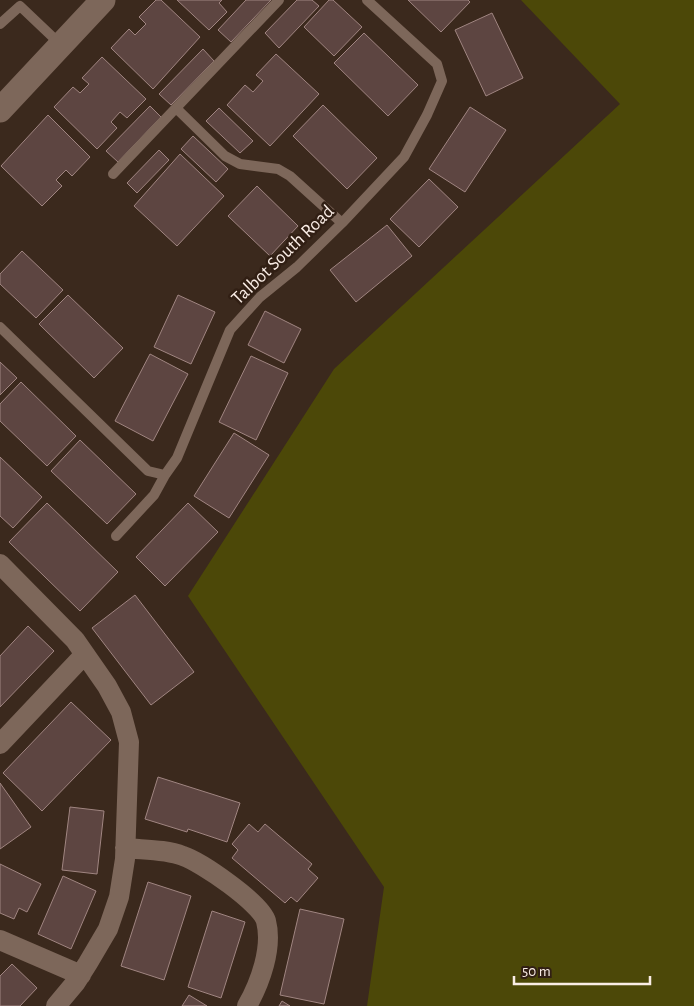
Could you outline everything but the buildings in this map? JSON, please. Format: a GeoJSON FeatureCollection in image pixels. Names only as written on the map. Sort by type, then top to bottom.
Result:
{"type":"FeatureCollection","features":[{"type":"Feature","properties":{"kind":"street"},"geometry":{"type":"LineString","coordinates":[[0,110],[103,0]]}},
{"type":"Feature","properties":{"kind":"street"},"geometry":{"type":"LineString","coordinates":[[0,564],[75,640],[107,686],[122,712],[129,742],[126,848],[119,897],[108,929],[81,975],[56,1006]]}},
{"type":"Feature","properties":{"kind":"street"},"geometry":{"type":"LineString","coordinates":[[0,744],[85,654]]}},
{"type":"Feature","properties":{"kind":"street"},"geometry":{"type":"LineString","coordinates":[[126,848],[164,851],[184,856],[203,865],[260,910],[266,920],[268,937],[260,981],[247,1006]]}},
{"type":"Feature","properties":{"kind":"street"},"geometry":{"type":"LineString","coordinates":[[0,940],[81,975]]}},
{"type":"Feature","properties":{"kind":"lane"},"geometry":{"type":"LineString","coordinates":[[113,174],[279,0]]}},
{"type":"Feature","properties":{"kind":"lane","name":"Talbot South Road"},"geometry":{"type":"LineString","coordinates":[[116,536],[154,495],[177,458],[230,330],[260,297],[296,267],[342,223],[404,157],[427,115],[442,81],[437,64],[367,0]]}},
{"type":"Feature","properties":{"kind":"lane"},"geometry":{"type":"LineString","coordinates":[[0,24],[22,3],[61,45]]}},
{"type":"Feature","properties":{"kind":"lane"},"geometry":{"type":"LineString","coordinates":[[176,108],[225,156],[240,164],[278,169],[290,176],[342,223]]}},
{"type":"Feature","properties":{"kind":"lane"},"geometry":{"type":"LineString","coordinates":[[0,327],[148,472],[166,475]]}},
{"type":"Feature","properties":{"kind":"shaded area"},"geometry":{"type":"Polygon","coordinates":[[[521,0],[694,0],[694,1006],[367,1006],[384,887],[188,596],[334,369],[620,104],[521,0]]]}}]}
